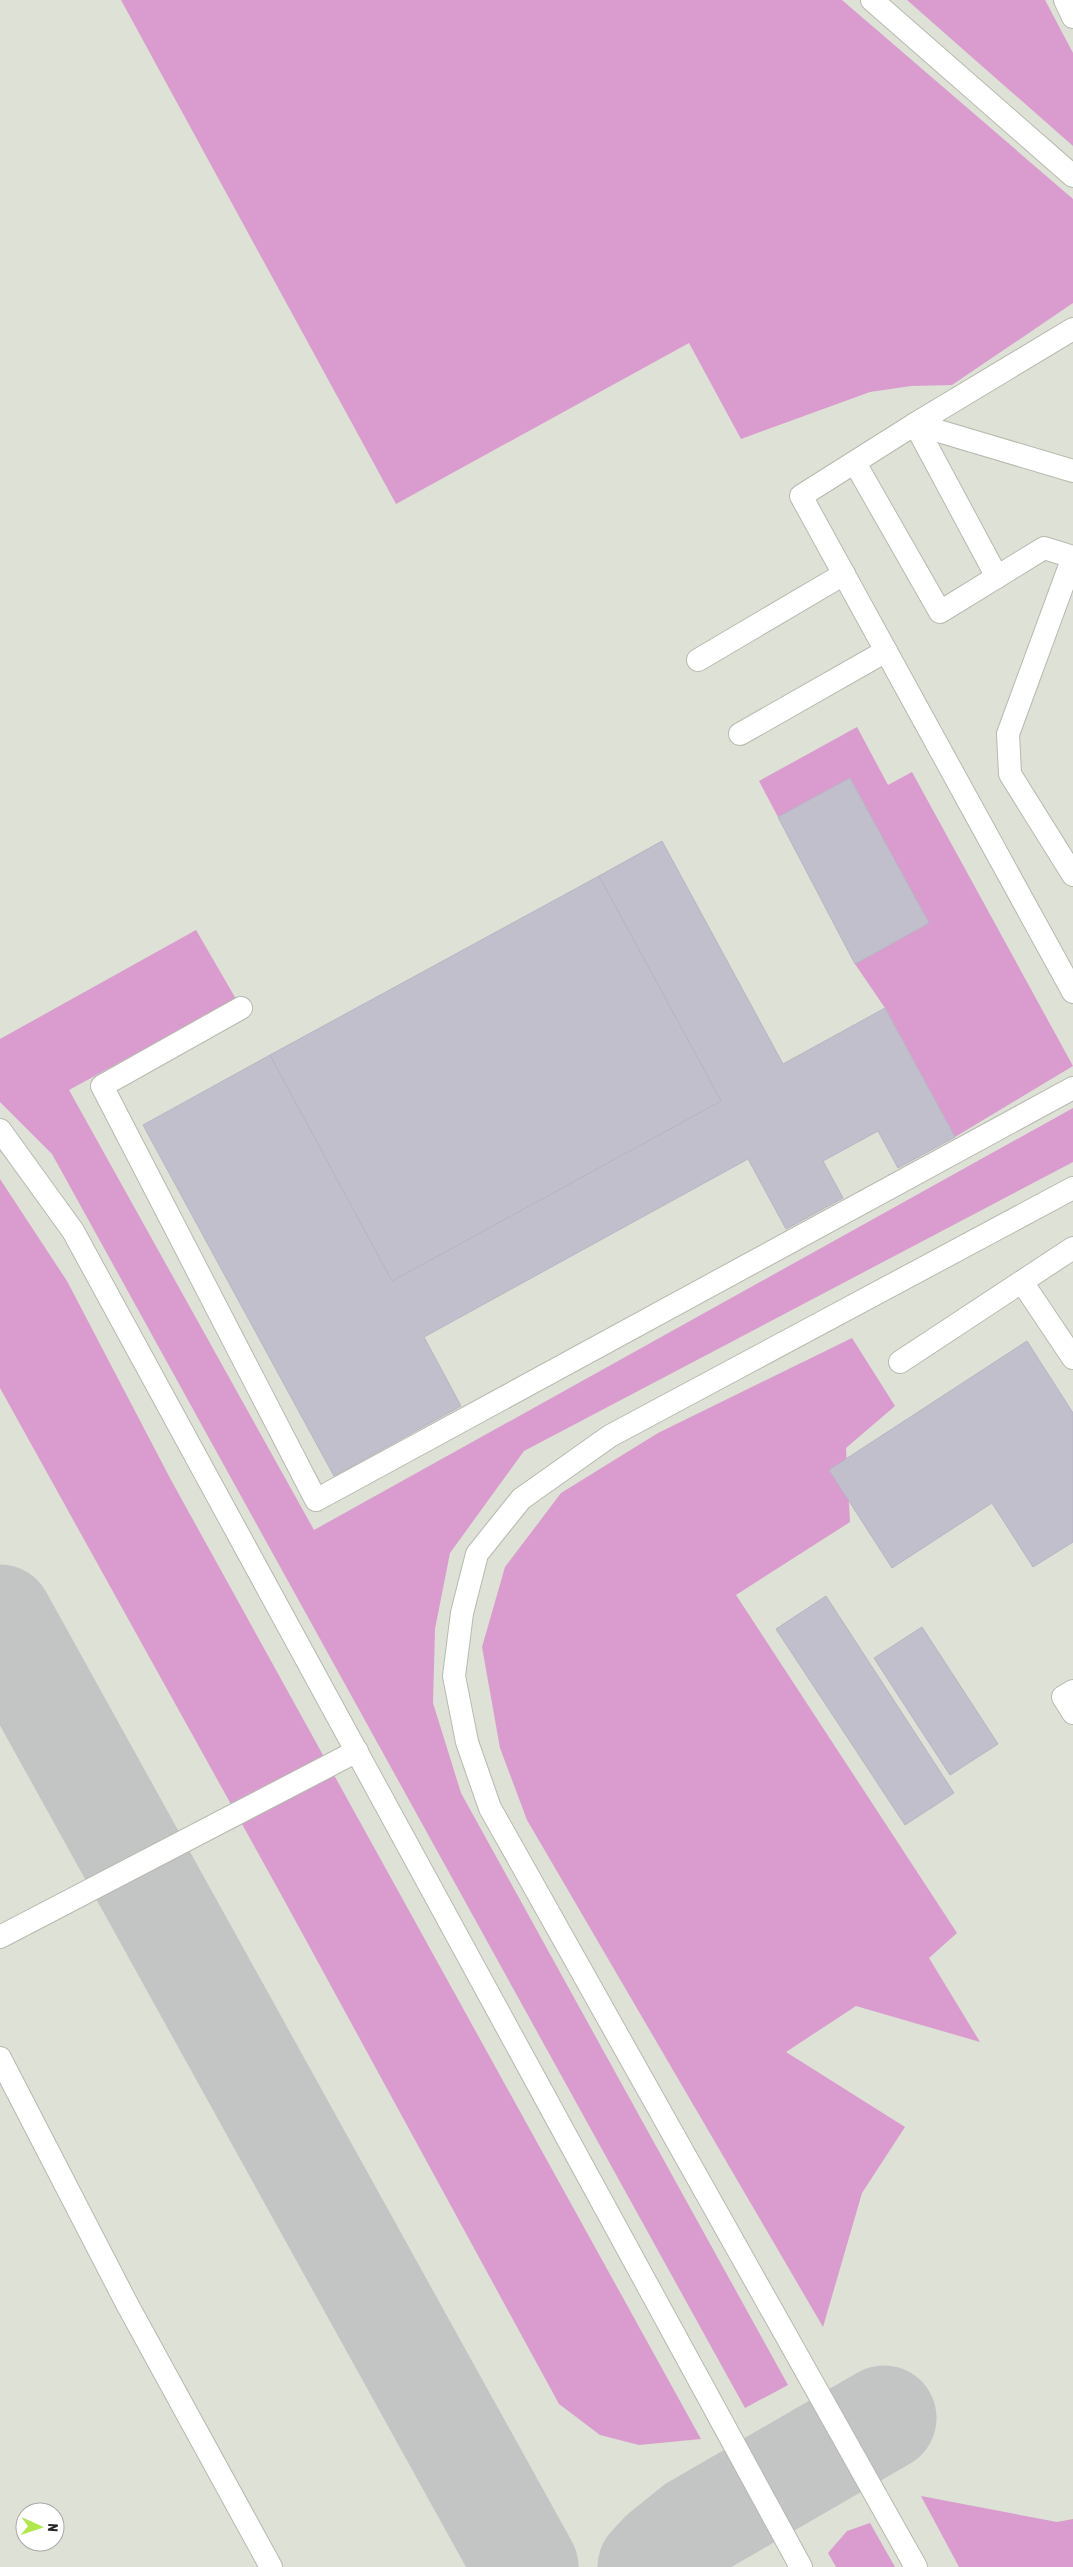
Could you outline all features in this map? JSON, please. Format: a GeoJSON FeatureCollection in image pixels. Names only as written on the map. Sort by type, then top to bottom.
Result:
{"type":"FeatureCollection","features":[{"type":"Feature","properties":{"kind":"lane"},"geometry":{"type":"LineString","coordinates":[[872,0],[1073,176]]}},
{"type":"Feature","properties":{"kind":"lane"},"geometry":{"type":"LineString","coordinates":[[1065,0],[1073,17]]}},
{"type":"Feature","properties":{"kind":"lane"},"geometry":{"type":"LineString","coordinates":[[1073,329],[915,424],[801,496],[1073,992]]}},
{"type":"Feature","properties":{"kind":"lane"},"geometry":{"type":"LineString","coordinates":[[915,424],[1073,471]]}},
{"type":"Feature","properties":{"kind":"lane"},"geometry":{"type":"LineString","coordinates":[[915,424],[998,577]]}},
{"type":"Feature","properties":{"kind":"lane"},"geometry":{"type":"LineString","coordinates":[[855,463],[940,612],[1044,548],[1073,557],[1008,734],[1010,774],[1073,875]]}},
{"type":"Feature","properties":{"kind":"lane"},"geometry":{"type":"LineString","coordinates":[[698,660],[844,574]]}},
{"type":"Feature","properties":{"kind":"lane"},"geometry":{"type":"LineString","coordinates":[[740,734],[886,651]]}},
{"type":"Feature","properties":{"kind":"lane"},"geometry":{"type":"LineString","coordinates":[[241,1008],[102,1086],[316,1500],[1073,1088]]}},
{"type":"Feature","properties":{"kind":"lane"},"geometry":{"type":"LineString","coordinates":[[0,1130],[73,1231],[801,2567]]}},
{"type":"Feature","properties":{"kind":"lane"},"geometry":{"type":"LineString","coordinates":[[916,2567],[490,1808],[467,1742],[454,1676],[462,1612],[477,1554],[521,1499],[610,1436],[1073,1188]]}},
{"type":"Feature","properties":{"kind":"lane"},"geometry":{"type":"LineString","coordinates":[[900,1362],[1073,1248]]}},
{"type":"Feature","properties":{"kind":"lane"},"geometry":{"type":"LineString","coordinates":[[1022,1282],[1073,1358]]}},
{"type":"Feature","properties":{"kind":"lane"},"geometry":{"type":"LineString","coordinates":[[1073,1691],[1063,1697],[1073,1713]]}},
{"type":"Feature","properties":{"kind":"lane"},"geometry":{"type":"LineString","coordinates":[[0,1937],[357,1751]]}},
{"type":"Feature","properties":{"kind":"lane"},"geometry":{"type":"LineString","coordinates":[[0,2058],[128,2304],[271,2567]]}},
{"type":"Feature","properties":{"kind":"shaded area"},"geometry":{"type":"Polygon","coordinates":[[[0,0],[1073,0],[1073,2567],[0,2567],[0,0]]]}},
{"type":"Feature","properties":{"kind":"shaded area"},"geometry":{"type":"Polygon","coordinates":[[[121,0],[842,0],[1073,199],[1073,303],[952,385],[911,386],[870,392],[741,439],[689,343],[396,504],[121,0]]]}},
{"type":"Feature","properties":{"kind":"shaded area"},"geometry":{"type":"Polygon","coordinates":[[[907,0],[1045,0],[1073,53],[1073,146],[907,0]]]}},
{"type":"Feature","properties":{"kind":"shaded area"},"geometry":{"type":"Polygon","coordinates":[[[857,727],[888,785],[912,772],[1073,1066],[955,1137],[885,1008],[855,964],[929,923],[850,778],[778,817],[759,781],[857,727]]]}},
{"type":"Feature","properties":{"kind":"shaded area"},"geometry":{"type":"Polygon","coordinates":[[[196,930],[236,999],[69,1090],[314,1530],[1073,1108],[1073,1162],[524,1451],[450,1553],[435,1629],[433,1703],[461,1793],[788,2385],[745,2408],[52,1154],[0,1102],[0,1039],[196,930]]]}},
{"type":"Feature","properties":{"kind":"shaded area"},"geometry":{"type":"Polygon","coordinates":[[[0,1179],[67,1281],[171,1480],[701,2439],[639,2445],[600,2435],[559,2404],[283,1898],[0,1388],[0,1179]]]}},
{"type":"Feature","properties":{"kind":"shaded area"},"geometry":{"type":"Polygon","coordinates":[[[852,1338],[895,1406],[846,1448],[850,1522],[736,1595],[957,1933],[929,1958],[980,2042],[856,2006],[786,2052],[905,2127],[862,2193],[823,2327],[527,1820],[500,1748],[482,1647],[505,1567],[561,1493],[658,1433],[852,1338]]]}},
{"type":"Feature","properties":{"kind":"shaded area"},"geometry":{"type":"Polygon","coordinates":[[[921,2496],[1057,2522],[1073,2519],[1073,2567],[959,2567],[921,2496]]]}},
{"type":"Feature","properties":{"kind":"shaded area"},"geometry":{"type":"Polygon","coordinates":[[[870,2523],[895,2567],[836,2567],[828,2553],[847,2531],[870,2523]]]}},
{"type":"Feature","properties":{"kind":"building"},"geometry":{"type":"Polygon","coordinates":[[[850,778],[929,923],[855,964],[778,817],[850,778]]]}},
{"type":"Feature","properties":{"kind":"building"},"geometry":{"type":"Polygon","coordinates":[[[662,841],[783,1064],[885,1008],[955,1137],[898,1168],[878,1131],[823,1161],[843,1198],[786,1229],[748,1159],[424,1337],[461,1406],[334,1476],[143,1125],[270,1055],[392,1281],[721,1101],[599,876],[662,841]]]}},
{"type":"Feature","properties":{"kind":"building"},"geometry":{"type":"Polygon","coordinates":[[[599,876],[721,1101],[392,1281],[270,1055],[599,876]]]}},
{"type":"Feature","properties":{"kind":"building"},"geometry":{"type":"Polygon","coordinates":[[[1027,1341],[1073,1413],[1073,1542],[1033,1567],[992,1503],[892,1568],[829,1470],[1027,1341]]]}},
{"type":"Feature","properties":{"kind":"building"},"geometry":{"type":"Polygon","coordinates":[[[826,1596],[954,1793],[905,1825],[776,1629],[826,1596]]]}},
{"type":"Feature","properties":{"kind":"building"},"geometry":{"type":"Polygon","coordinates":[[[922,1627],[998,1744],[950,1775],[874,1658],[922,1627]]]}},
{"type":"Feature","properties":{"kind":"taxiway"},"geometry":{"type":"LineString","coordinates":[[0,1617],[526,2567]]}},
{"type":"Feature","properties":{"kind":"taxiway"},"geometry":{"type":"LineString","coordinates":[[650,2567],[663,2553],[694,2528],[884,2418]]}}]}
